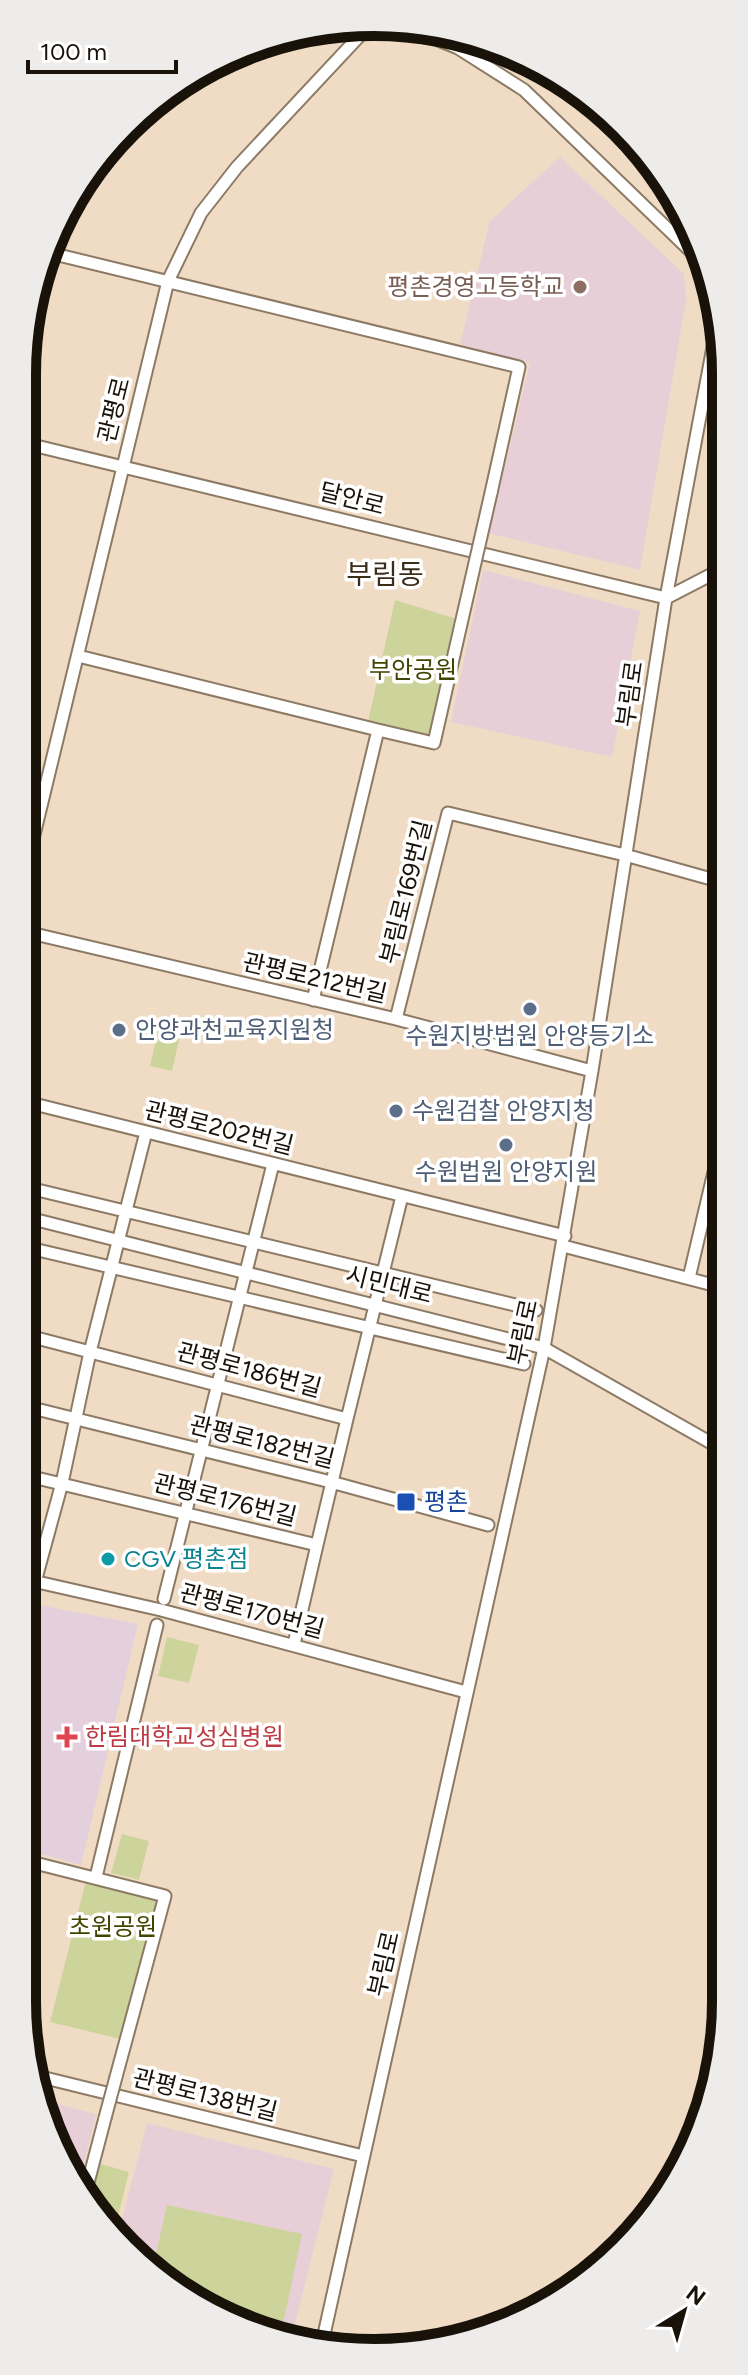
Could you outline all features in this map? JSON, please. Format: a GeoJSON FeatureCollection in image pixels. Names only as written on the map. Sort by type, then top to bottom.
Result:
{"type":"FeatureCollection","features":[{"type":"Feature","properties":{"kind":"street","name":"관평로"},"geometry":{"type":"LineString","coordinates":[[36,827],[168,281],[201,213],[237,167],[359,37]]}},
{"type":"Feature","properties":{"kind":"street"},"geometry":{"type":"LineString","coordinates":[[451,45],[524,90],[687,248]]}},
{"type":"Feature","properties":{"kind":"street"},"geometry":{"type":"LineString","coordinates":[[58,255],[519,367],[434,743],[78,656]]}},
{"type":"Feature","properties":{"kind":"street","name":"부림로"},"geometry":{"type":"LineString","coordinates":[[324,2335],[544,1348],[592,1071],[666,598],[711,357]]}},
{"type":"Feature","properties":{"kind":"street","name":"달안로"},"geometry":{"type":"LineString","coordinates":[[36,446],[666,598]]}},
{"type":"Feature","properties":{"kind":"street"},"geometry":{"type":"LineString","coordinates":[[666,598],[712,574]]}},
{"type":"Feature","properties":{"kind":"street"},"geometry":{"type":"LineString","coordinates":[[313,1000],[378,730]]}},
{"type":"Feature","properties":{"kind":"street","name":"부림로169번길"},"geometry":{"type":"LineString","coordinates":[[396,1019],[448,813],[625,855]]}},
{"type":"Feature","properties":{"kind":"street"},"geometry":{"type":"LineString","coordinates":[[625,855],[712,879]]}},
{"type":"Feature","properties":{"kind":"street","name":"관평로212번길"},"geometry":{"type":"LineString","coordinates":[[36,934],[396,1019],[592,1071]]}},
{"type":"Feature","properties":{"kind":"street","name":"관평로202번길"},"geometry":{"type":"LineString","coordinates":[[36,1104],[402,1196],[712,1284]]}},
{"type":"Feature","properties":{"kind":"street"},"geometry":{"type":"LineString","coordinates":[[36,1563],[62,1483],[74,1418],[146,1132]]}},
{"type":"Feature","properties":{"kind":"street"},"geometry":{"type":"LineString","coordinates":[[164,1599],[273,1164]]}},
{"type":"Feature","properties":{"kind":"street"},"geometry":{"type":"LineString","coordinates":[[689,1278],[712,1180]]}},
{"type":"Feature","properties":{"kind":"street"},"geometry":{"type":"LineString","coordinates":[[36,1190],[536,1310]]}},
{"type":"Feature","properties":{"kind":"street"},"geometry":{"type":"LineString","coordinates":[[377,1305],[402,1196]]}},
{"type":"Feature","properties":{"kind":"street","name":"시민대로"},"geometry":{"type":"LineString","coordinates":[[36,1220],[544,1348],[712,1443]]}},
{"type":"Feature","properties":{"kind":"street"},"geometry":{"type":"LineString","coordinates":[[36,1250],[524,1364]]}},
{"type":"Feature","properties":{"kind":"street","name":"관평로186번길"},"geometry":{"type":"LineString","coordinates":[[36,1338],[347,1419],[377,1305]]}},
{"type":"Feature","properties":{"kind":"street","name":"관평로182번길"},"geometry":{"type":"LineString","coordinates":[[36,1409],[331,1482],[488,1525]]}},
{"type":"Feature","properties":{"kind":"street"},"geometry":{"type":"LineString","coordinates":[[317,1545],[347,1419]]}},
{"type":"Feature","properties":{"kind":"street","name":"관평로176번길"},"geometry":{"type":"LineString","coordinates":[[36,1478],[317,1545],[294,1644]]}},
{"type":"Feature","properties":{"kind":"street","name":"관평로170번길"},"geometry":{"type":"LineString","coordinates":[[36,1582],[161,1610],[466,1692]]}},
{"type":"Feature","properties":{"kind":"street"},"geometry":{"type":"LineString","coordinates":[[96,1877],[157,1625]]}},
{"type":"Feature","properties":{"kind":"street"},"geometry":{"type":"LineString","coordinates":[[36,1863],[165,1896],[88,2182]]}},
{"type":"Feature","properties":{"kind":"street","name":"관평로138번길"},"geometry":{"type":"LineString","coordinates":[[45,2078],[363,2156]]}},
{"type":"Feature","properties":{"kind":"shaded area"},"geometry":{"type":"Polygon","coordinates":[[[560,157],[684,274],[686,300],[640,570],[489,533],[530,363],[460,344],[490,221],[560,157]]]}},
{"type":"Feature","properties":{"kind":"shaded area"},"geometry":{"type":"Polygon","coordinates":[[[483,570],[640,611],[612,757],[451,722],[483,570]]]}},
{"type":"Feature","properties":{"kind":"shaded area","name":"한림대학교성심병원"},"geometry":{"type":"Polygon","coordinates":[[[36,1604],[138,1624],[81,1865],[36,1853],[36,1604]]]}},
{"type":"Feature","properties":{"kind":"shaded area"},"geometry":{"type":"Polygon","coordinates":[[[52,2103],[96,2114],[82,2172],[52,2103]]]}},
{"type":"Feature","properties":{"kind":"shaded area"},"geometry":{"type":"Polygon","coordinates":[[[147,2123],[334,2169],[294,2329],[265,2321],[205,2294],[168,2269],[121,2225],[147,2123]]]}},
{"type":"Feature","properties":{"kind":"green space","name":"부안공원"},"geometry":{"type":"Polygon","coordinates":[[[395,600],[457,619],[431,738],[368,722],[395,600]]]}},
{"type":"Feature","properties":{"kind":"green space"},"geometry":{"type":"Polygon","coordinates":[[[161,1018],[183,1023],[172,1071],[150,1066],[161,1018]]]}},
{"type":"Feature","properties":{"kind":"green space"},"geometry":{"type":"Polygon","coordinates":[[[167,1637],[199,1645],[189,1683],[158,1676],[167,1637]]]}},
{"type":"Feature","properties":{"kind":"green space"},"geometry":{"type":"Polygon","coordinates":[[[122,1834],[149,1841],[139,1880],[111,1873],[122,1834]]]}},
{"type":"Feature","properties":{"kind":"green space","name":"초원공원"},"geometry":{"type":"Polygon","coordinates":[[[86,1881],[158,1900],[120,2039],[50,2022],[86,1881]]]}},
{"type":"Feature","properties":{"kind":"green space"},"geometry":{"type":"Polygon","coordinates":[[[97,2163],[129,2172],[117,2220],[106,2207],[91,2186],[97,2163]]]}},
{"type":"Feature","properties":{"kind":"green space"},"geometry":{"type":"Polygon","coordinates":[[[167,2205],[302,2234],[283,2326],[245,2313],[205,2294],[155,2258],[167,2205]]]}},
{"type":"Feature","properties":{"kind":"place","name":"평촌경영고등학교"},"geometry":{"type":"Point","coordinates":[580,287]}},
{"type":"Feature","properties":{"kind":"place","name":"수원지방법원 안양등기소"},"geometry":{"type":"Point","coordinates":[530,1009]}},
{"type":"Feature","properties":{"kind":"place","name":"안양과천교육지원청"},"geometry":{"type":"Point","coordinates":[119,1030]}},
{"type":"Feature","properties":{"kind":"place","name":"수원검찰 안양지청"},"geometry":{"type":"Point","coordinates":[396,1111]}},
{"type":"Feature","properties":{"kind":"place","name":"수원법원 안양지원"},"geometry":{"type":"Point","coordinates":[506,1145]}},
{"type":"Feature","properties":{"kind":"place","name":"평촌"},"geometry":{"type":"Point","coordinates":[406,1502]}},
{"type":"Feature","properties":{"kind":"place","name":"CGV 평촌점"},"geometry":{"type":"Point","coordinates":[108,1559]}},
{"type":"Feature","properties":{"kind":"place","name":"한림대학교성심병원"},"geometry":{"type":"Point","coordinates":[67,1737]}},
{"type":"Feature","properties":{"kind":"district","name":"부림동"},"geometry":{"type":"Point","coordinates":[385,574]}}]}
